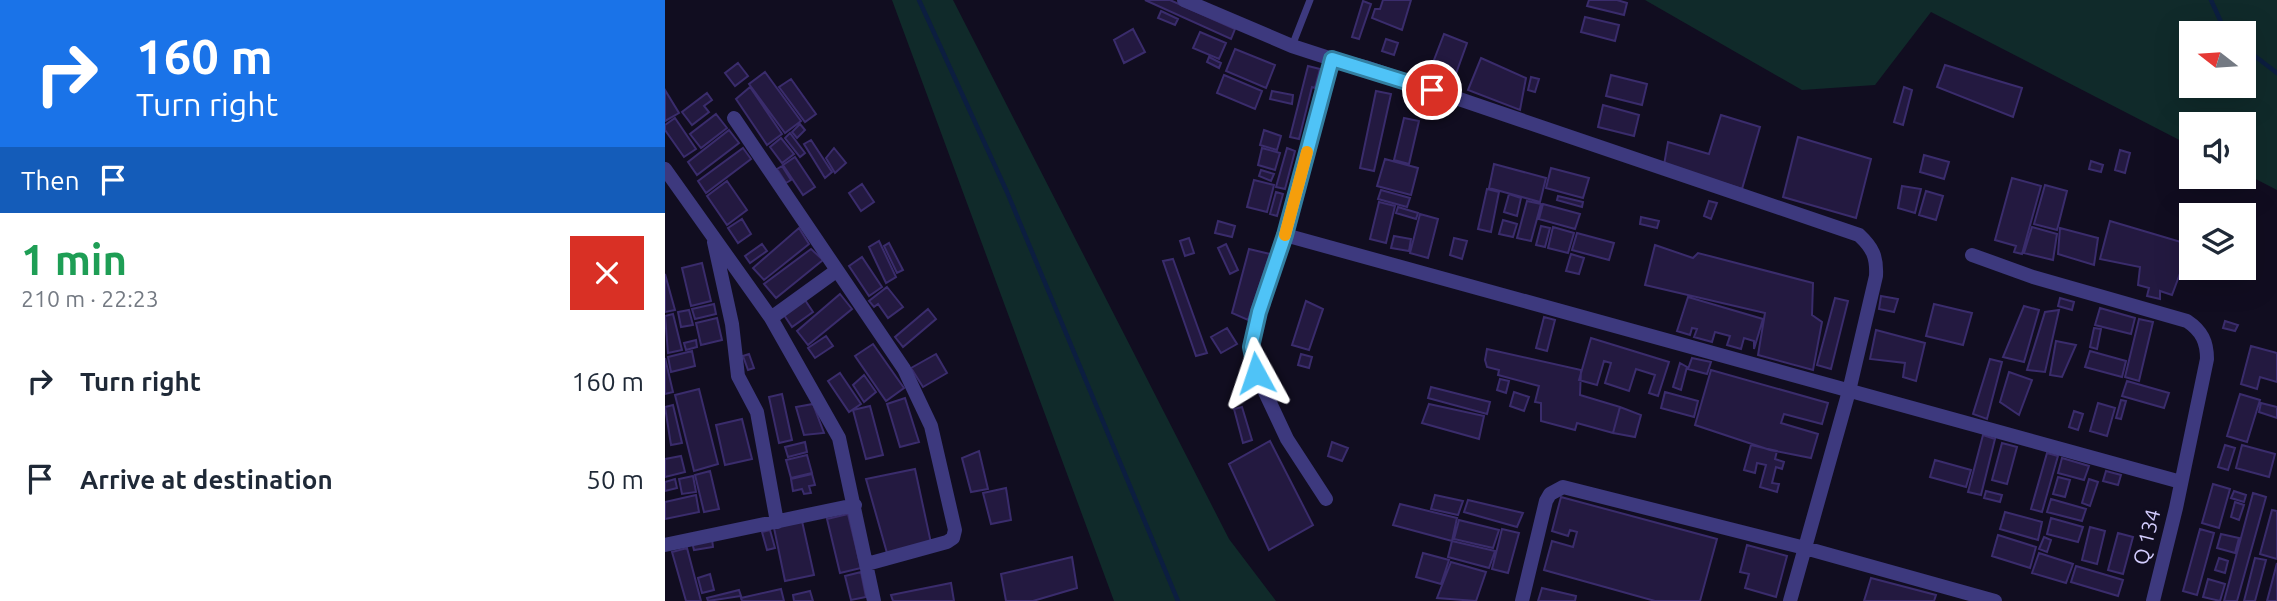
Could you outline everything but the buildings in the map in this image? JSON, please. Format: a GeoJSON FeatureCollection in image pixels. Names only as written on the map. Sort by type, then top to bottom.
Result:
{"type":"FeatureCollection","features":[{"type":"Feature","properties":{"kind":"street"},"geometry":{"type":"LineString","coordinates":[[1184,0],[1292,46],[1366,67],[1859,235],[1872,247],[1877,260],[1876,275],[1849,391],[1790,601]]}},
{"type":"Feature","properties":{"kind":"street"},"geometry":{"type":"LineString","coordinates":[[1326,499],[1287,439],[1256,373],[1251,347],[1259,312],[1285,235],[1332,59]]}},
{"type":"Feature","properties":{"kind":"street"},"geometry":{"type":"LineString","coordinates":[[734,118],[904,369],[931,426],[955,530],[953,538],[867,564]]}},
{"type":"Feature","properties":{"kind":"street"},"geometry":{"type":"LineString","coordinates":[[665,169],[771,317],[839,438],[874,601]]}},
{"type":"Feature","properties":{"kind":"street"},"geometry":{"type":"LineString","coordinates":[[712,235],[732,324],[738,376],[757,412],[777,522]]}},
{"type":"Feature","properties":{"kind":"street"},"geometry":{"type":"LineString","coordinates":[[1285,235],[2181,482]]}},
{"type":"Feature","properties":{"kind":"street","name":"Q 134"},"geometry":{"type":"LineString","coordinates":[[1972,255],[2033,277],[2187,321],[2198,329],[2207,345],[2207,359],[2153,601]]}},
{"type":"Feature","properties":{"kind":"street"},"geometry":{"type":"LineString","coordinates":[[771,317],[836,271]]}},
{"type":"Feature","properties":{"kind":"street"},"geometry":{"type":"LineString","coordinates":[[1522,601],[1546,501],[1551,494],[1563,487],[1805,548],[1953,596],[1995,601]]}},
{"type":"Feature","properties":{"kind":"street"},"geometry":{"type":"LineString","coordinates":[[665,545],[855,505]]}},
{"type":"Feature","properties":{"kind":"lane"},"geometry":{"type":"LineString","coordinates":[[1292,46],[1310,0]]}},
{"type":"Feature","properties":{"kind":"green space"},"geometry":{"type":"Polygon","coordinates":[[[892,0],[953,0],[1229,539],[1276,601],[1114,601],[892,0]]]}},
{"type":"Feature","properties":{"kind":"green space"},"geometry":{"type":"Polygon","coordinates":[[[1645,0],[2277,0],[2277,190],[2256,179],[2256,112],[2179,112],[2179,140],[1931,12],[1875,85],[1802,90],[1645,0]]]}},
{"type":"Feature","properties":{"kind":"waterway"},"geometry":{"type":"LineString","coordinates":[[919,0],[1007,192],[1178,601]]}},
{"type":"Feature","properties":{"kind":"waterway"},"geometry":{"type":"LineString","coordinates":[[2211,0],[2221,21]]}},
{"type":"Feature","properties":{"kind":"waterway"},"geometry":{"type":"LineString","coordinates":[[2256,57],[2277,73]]}},
{"type":"Feature","properties":{"kind":"slow traffic"},"geometry":{"type":"LineString","coordinates":[[1285,235],[1307,152]]}},
{"type":"Feature","properties":{"kind":"route"},"geometry":{"type":"LineString","coordinates":[[1256,373],[1251,347],[1259,312],[1285,235],[1332,59],[1366,67],[1432,90]]}}]}
